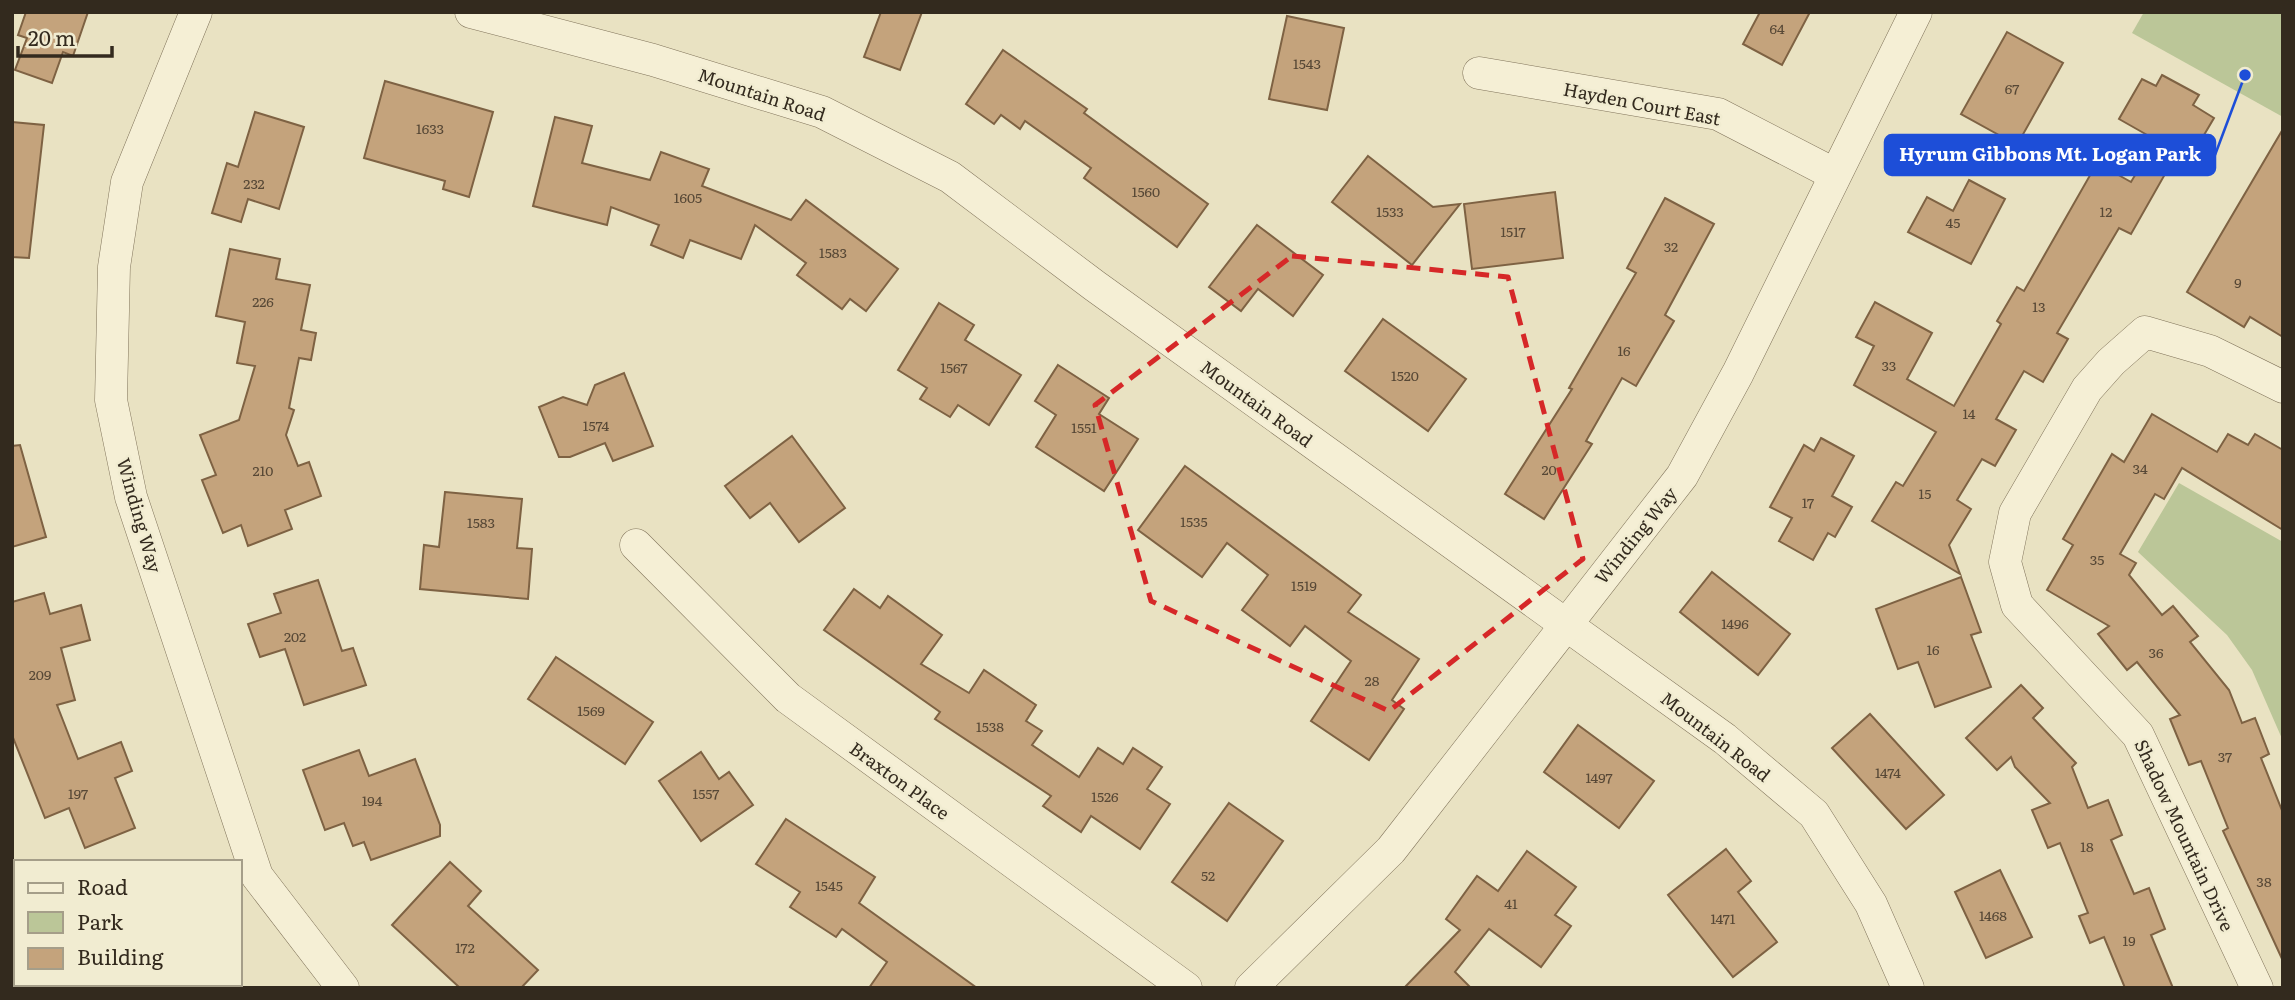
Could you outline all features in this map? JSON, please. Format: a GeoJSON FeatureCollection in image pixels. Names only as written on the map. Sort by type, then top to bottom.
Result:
{"type":"FeatureCollection","features":[{"type":"Feature","properties":{"kind":"street","name":"Winding Way"},"geometry":{"type":"LineString","coordinates":[[196,12],[127,182],[114,267],[111,400],[131,497],[257,876],[343,988]]}},
{"type":"Feature","properties":{"kind":"street","name":"Mountain Road"},"geometry":{"type":"LineString","coordinates":[[471,12],[653,60],[822,112],[950,177],[1095,286],[1725,740],[1814,814],[1871,904],[1908,988]]}},
{"type":"Feature","properties":{"kind":"street","name":"Winding Way"},"geometry":{"type":"LineString","coordinates":[[1251,988],[1391,850],[1564,624],[1682,476],[1738,373],[1916,12]]}},
{"type":"Feature","properties":{"kind":"street","name":"Hayden Court East"},"geometry":{"type":"LineString","coordinates":[[1479,73],[1718,114],[1834,174]]}},
{"type":"Feature","properties":{"kind":"street","name":"Shadow Mountain Drive"},"geometry":{"type":"LineString","coordinates":[[2257,988],[2138,735],[2017,605],[2005,562],[2015,513],[2087,389],[2145,332],[2210,351],[2283,387]]}},
{"type":"Feature","properties":{"kind":"street","name":"Braxton Place"},"geometry":{"type":"LineString","coordinates":[[636,545],[788,698],[1185,988]]}},
{"type":"Feature","properties":{"kind":"highlighted area"},"geometry":{"type":"Polygon","coordinates":[[[1292,256],[1508,277],[1583,559],[1389,711],[1151,601],[1095,405],[1292,256]]]}},
{"type":"Feature","properties":{"kind":"green space"},"geometry":{"type":"Polygon","coordinates":[[[2144,12],[2283,12],[2283,117],[2132,33],[2144,12]]]}},
{"type":"Feature","properties":{"kind":"green space"},"geometry":{"type":"Polygon","coordinates":[[[2179,483],[2283,542],[2283,741],[2252,670],[2227,635],[2138,552],[2179,483]]]}},
{"type":"Feature","properties":{"kind":"building"},"geometry":{"type":"Polygon","coordinates":[[[26,12],[88,12],[73,56],[63,52],[52,83],[15,70],[27,38],[18,35],[26,12]]]}},
{"type":"Feature","properties":{"kind":"building"},"geometry":{"type":"Polygon","coordinates":[[[881,12],[922,12],[900,70],[864,57],[881,12]]]}},
{"type":"Feature","properties":{"kind":"building"},"geometry":{"type":"Polygon","coordinates":[[[1760,12],[1810,12],[1782,65],[1743,44],[1760,12]]]}},
{"type":"Feature","properties":{"kind":"building"},"geometry":{"type":"Polygon","coordinates":[[[1287,16],[1344,28],[1327,110],[1269,99],[1287,16]]]}},
{"type":"Feature","properties":{"kind":"building"},"geometry":{"type":"Polygon","coordinates":[[[2007,32],[2063,63],[2017,145],[1961,114],[2007,32]]]}},
{"type":"Feature","properties":{"kind":"building"},"geometry":{"type":"Polygon","coordinates":[[[1003,50],[1087,109],[1084,113],[1208,204],[1177,247],[1084,178],[1091,168],[1025,121],[1020,129],[1001,115],[994,124],[966,104],[1003,50]]]}},
{"type":"Feature","properties":{"kind":"building"},"geometry":{"type":"Polygon","coordinates":[[[2162,75],[2199,95],[2193,105],[2214,118],[2181,174],[2169,167],[2131,234],[2119,228],[2057,333],[2068,339],[2043,382],[2024,371],[1996,419],[2016,430],[1995,466],[1982,459],[1957,500],[1971,509],[1949,545],[1960,574],[1872,521],[1896,482],[1903,486],[1936,432],[1854,385],[1874,346],[1856,337],[1875,302],[1932,333],[1907,379],[1954,406],[2001,324],[1997,321],[2017,287],[2024,291],[2097,163],[2131,182],[2156,140],[2119,119],[2142,79],[2156,86],[2162,75]]]}},
{"type":"Feature","properties":{"kind":"building"},"geometry":{"type":"Polygon","coordinates":[[[385,81],[493,112],[469,197],[443,189],[445,181],[364,158],[385,81]]]}},
{"type":"Feature","properties":{"kind":"building"},"geometry":{"type":"Polygon","coordinates":[[[255,112],[304,127],[279,209],[248,199],[241,222],[212,213],[227,163],[238,167],[255,112]]]}},
{"type":"Feature","properties":{"kind":"building"},"geometry":{"type":"Polygon","coordinates":[[[555,117],[592,126],[582,163],[650,180],[661,152],[709,169],[702,186],[791,220],[806,200],[898,269],[866,311],[850,299],[842,309],[797,275],[806,263],[755,225],[741,259],[690,240],[683,258],[651,245],[659,225],[611,207],[607,225],[533,206],[555,117]]]}},
{"type":"Feature","properties":{"kind":"building"},"geometry":{"type":"Polygon","coordinates":[[[12,122],[44,125],[29,258],[12,257],[12,122]]]}},
{"type":"Feature","properties":{"kind":"building"},"geometry":{"type":"Polygon","coordinates":[[[2283,129],[2283,337],[2250,317],[2244,327],[2187,292],[2283,129]]]}},
{"type":"Feature","properties":{"kind":"building"},"geometry":{"type":"Polygon","coordinates":[[[1368,156],[1433,207],[1460,204],[1412,265],[1332,202],[1368,156]]]}},
{"type":"Feature","properties":{"kind":"building"},"geometry":{"type":"Polygon","coordinates":[[[1969,180],[2005,199],[1971,264],[1908,232],[1927,197],[1953,211],[1969,180]]]}},
{"type":"Feature","properties":{"kind":"building"},"geometry":{"type":"Polygon","coordinates":[[[1555,192],[1563,258],[1472,269],[1464,204],[1555,192]]]}},
{"type":"Feature","properties":{"kind":"building"},"geometry":{"type":"Polygon","coordinates":[[[1665,198],[1714,224],[1665,315],[1674,321],[1636,386],[1622,378],[1586,441],[1592,444],[1544,519],[1505,494],[1572,389],[1569,388],[1636,273],[1627,268],[1665,198]]]}},
{"type":"Feature","properties":{"kind":"building"},"geometry":{"type":"Polygon","coordinates":[[[1257,225],[1323,275],[1293,316],[1258,289],[1241,311],[1209,287],[1257,225]]]}},
{"type":"Feature","properties":{"kind":"building"},"geometry":{"type":"Polygon","coordinates":[[[230,249],[280,259],[276,279],[310,285],[301,330],[316,333],[311,360],[299,358],[289,408],[294,410],[286,435],[298,466],[309,462],[321,496],[285,510],[292,529],[248,546],[241,525],[223,533],[202,480],[216,475],[200,435],[239,420],[255,366],[237,363],[245,322],[216,316],[230,249]]]}},
{"type":"Feature","properties":{"kind":"building"},"geometry":{"type":"Polygon","coordinates":[[[939,303],[974,325],[965,340],[1021,375],[989,425],[958,405],[950,417],[920,399],[927,388],[898,370],[939,303]]]}},
{"type":"Feature","properties":{"kind":"building"},"geometry":{"type":"Polygon","coordinates":[[[1383,319],[1466,379],[1428,431],[1345,371],[1383,319]]]}},
{"type":"Feature","properties":{"kind":"building"},"geometry":{"type":"Polygon","coordinates":[[[1058,365],[1109,398],[1099,414],[1138,439],[1104,491],[1036,447],[1056,415],[1035,401],[1058,365]]]}},
{"type":"Feature","properties":{"kind":"building"},"geometry":{"type":"Polygon","coordinates":[[[624,373],[653,446],[613,461],[605,443],[570,457],[559,457],[539,407],[563,397],[587,405],[595,385],[624,373]]]}},
{"type":"Feature","properties":{"kind":"building"},"geometry":{"type":"Polygon","coordinates":[[[2152,414],[2217,452],[2228,434],[2248,445],[2255,434],[2283,450],[2283,530],[2182,468],[2164,499],[2155,494],[2120,554],[2136,563],[2129,575],[2162,615],[2173,606],[2198,636],[2190,642],[2229,690],[2242,723],[2255,718],[2269,754],[2261,758],[2283,813],[2283,961],[2223,831],[2228,828],[2201,761],[2189,765],[2170,719],[2180,715],[2137,662],[2127,670],[2098,634],[2109,626],[2047,590],[2073,545],[2063,539],[2112,454],[2124,462],[2152,414]]]}},
{"type":"Feature","properties":{"kind":"building"},"geometry":{"type":"Polygon","coordinates":[[[792,436],[845,508],[799,542],[770,503],[750,518],[725,486],[792,436]]]}},
{"type":"Feature","properties":{"kind":"building"},"geometry":{"type":"Polygon","coordinates":[[[1821,438],[1854,456],[1832,496],[1852,507],[1835,537],[1828,533],[1813,560],[1779,541],[1792,518],[1770,507],[1804,445],[1814,451],[1821,438]]]}},
{"type":"Feature","properties":{"kind":"building"},"geometry":{"type":"Polygon","coordinates":[[[20,445],[46,537],[12,547],[12,446],[20,445]]]}},
{"type":"Feature","properties":{"kind":"building"},"geometry":{"type":"Polygon","coordinates":[[[1185,466],[1361,595],[1348,612],[1419,659],[1392,700],[1404,709],[1369,760],[1311,721],[1351,661],[1305,626],[1290,646],[1242,610],[1268,575],[1227,543],[1202,577],[1138,530],[1185,466]]]}},
{"type":"Feature","properties":{"kind":"building"},"geometry":{"type":"Polygon","coordinates":[[[445,492],[522,499],[517,548],[532,549],[528,599],[420,589],[424,545],[439,547],[445,492]]]}},
{"type":"Feature","properties":{"kind":"building"},"geometry":{"type":"Polygon","coordinates":[[[1712,572],[1790,634],[1758,675],[1680,612],[1712,572]]]}},
{"type":"Feature","properties":{"kind":"building"},"geometry":{"type":"Polygon","coordinates":[[[1961,577],[1981,632],[1971,635],[1991,687],[1935,707],[1918,662],[1898,669],[1876,609],[1961,577]]]}},
{"type":"Feature","properties":{"kind":"building"},"geometry":{"type":"Polygon","coordinates":[[[318,580],[342,651],[353,648],[366,685],[304,705],[285,649],[260,657],[248,624],[281,613],[274,594],[318,580]]]}},
{"type":"Feature","properties":{"kind":"building"},"geometry":{"type":"Polygon","coordinates":[[[854,589],[880,608],[888,596],[942,635],[921,664],[969,693],[984,670],[1036,705],[1026,721],[1042,731],[1032,745],[1079,777],[1098,748],[1123,764],[1133,748],[1162,767],[1147,789],[1170,804],[1140,849],[1091,816],[1081,832],[1043,806],[1051,796],[935,719],[940,712],[824,630],[854,589]]]}},
{"type":"Feature","properties":{"kind":"building"},"geometry":{"type":"Polygon","coordinates":[[[44,593],[50,614],[81,605],[90,640],[61,648],[75,700],[57,705],[78,759],[121,742],[132,771],[115,778],[135,828],[85,848],[69,808],[45,818],[12,735],[12,602],[44,593]]]}},
{"type":"Feature","properties":{"kind":"building"},"geometry":{"type":"Polygon","coordinates":[[[556,657],[653,722],[625,764],[528,699],[556,657]]]}},
{"type":"Feature","properties":{"kind":"building"},"geometry":{"type":"Polygon","coordinates":[[[2021,685],[2043,708],[2033,718],[2076,763],[2072,767],[2088,808],[2108,800],[2122,835],[2111,840],[2134,894],[2149,888],[2165,929],[2151,935],[2173,988],[2125,988],[2104,937],[2090,943],[2079,916],[2088,913],[2060,843],[2048,848],[2032,810],[2050,803],[2015,767],[2011,757],[1997,770],[1966,738],[2021,685]]]}},
{"type":"Feature","properties":{"kind":"building"},"geometry":{"type":"Polygon","coordinates":[[[1870,714],[1944,795],[1906,829],[1832,748],[1870,714]]]}},
{"type":"Feature","properties":{"kind":"building"},"geometry":{"type":"Polygon","coordinates":[[[1578,725],[1654,781],[1619,828],[1544,772],[1578,725]]]}},
{"type":"Feature","properties":{"kind":"building"},"geometry":{"type":"Polygon","coordinates":[[[359,750],[369,776],[415,759],[440,825],[440,836],[371,860],[364,842],[353,846],[344,823],[325,830],[303,770],[359,750]]]}},
{"type":"Feature","properties":{"kind":"building"},"geometry":{"type":"Polygon","coordinates":[[[701,752],[719,779],[729,772],[753,805],[701,841],[659,781],[701,752]]]}},
{"type":"Feature","properties":{"kind":"building"},"geometry":{"type":"Polygon","coordinates":[[[1229,803],[1283,841],[1227,921],[1172,882],[1229,803]]]}},
{"type":"Feature","properties":{"kind":"building"},"geometry":{"type":"Polygon","coordinates":[[[786,819],[875,877],[859,903],[977,988],[869,988],[887,962],[842,929],[836,937],[790,907],[800,892],[756,864],[786,819]]]}},
{"type":"Feature","properties":{"kind":"building"},"geometry":{"type":"Polygon","coordinates":[[[1726,849],[1751,881],[1738,892],[1777,942],[1733,977],[1668,895],[1726,849]]]}},
{"type":"Feature","properties":{"kind":"building"},"geometry":{"type":"Polygon","coordinates":[[[1527,851],[1576,887],[1555,915],[1571,926],[1541,967],[1489,929],[1455,972],[1471,988],[1404,988],[1460,930],[1446,919],[1477,876],[1498,891],[1527,851]]]}},
{"type":"Feature","properties":{"kind":"building"},"geometry":{"type":"Polygon","coordinates":[[[450,862],[481,891],[468,906],[538,970],[521,988],[460,988],[392,925],[450,862]]]}},
{"type":"Feature","properties":{"kind":"building"},"geometry":{"type":"Polygon","coordinates":[[[2000,870],[2032,937],[1986,958],[1955,892],[2000,870]]]}},
{"type":"Feature","properties":{"kind":"place","name":"Hyrum Gibbons Mt. Logan Park"},"geometry":{"type":"Point","coordinates":[2245,75]}}]}
